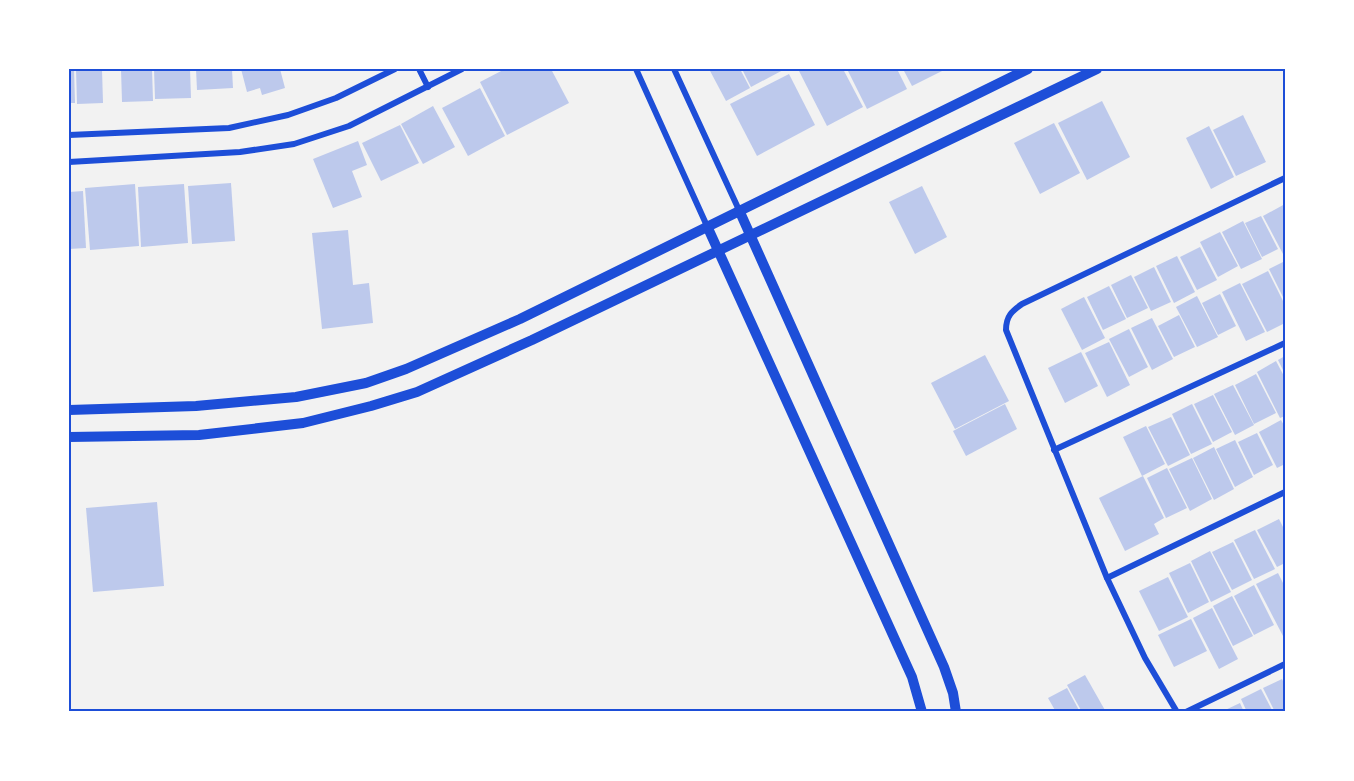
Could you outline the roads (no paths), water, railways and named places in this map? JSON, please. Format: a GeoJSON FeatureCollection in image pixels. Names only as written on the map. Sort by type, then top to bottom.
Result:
{"type":"FeatureCollection","features":[{"type":"Feature","properties":{"kind":"street"},"geometry":{"type":"LineString","coordinates":[[69,135],[229,128],[288,115],[336,98],[395,69]]}},
{"type":"Feature","properties":{"kind":"street"},"geometry":{"type":"LineString","coordinates":[[419,69],[428,87]]}},
{"type":"Feature","properties":{"kind":"street"},"geometry":{"type":"LineString","coordinates":[[69,162],[240,152],[294,144],[349,126],[462,69]]}},
{"type":"Feature","properties":{"kind":"street"},"geometry":{"type":"LineString","coordinates":[[636,69],[912,677],[922,712]]}},
{"type":"Feature","properties":{"kind":"street"},"geometry":{"type":"LineString","coordinates":[[674,69],[944,667],[953,693],[956,712]]}},
{"type":"Feature","properties":{"kind":"street"},"geometry":{"type":"LineString","coordinates":[[69,410],[196,406],[296,397],[366,383],[406,369],[520,319],[1028,69]]}},
{"type":"Feature","properties":{"kind":"street"},"geometry":{"type":"LineString","coordinates":[[69,437],[199,435],[303,423],[417,392],[522,345],[1097,69]]}},
{"type":"Feature","properties":{"kind":"street"},"geometry":{"type":"LineString","coordinates":[[1177,712],[1145,658],[1107,578],[1006,330],[1006,322],[1010,313],[1022,304],[1285,178]]}},
{"type":"Feature","properties":{"kind":"street"},"geometry":{"type":"LineString","coordinates":[[1054,450],[1285,343]]}},
{"type":"Feature","properties":{"kind":"street"},"geometry":{"type":"LineString","coordinates":[[1107,578],[1285,492]]}},
{"type":"Feature","properties":{"kind":"street"},"geometry":{"type":"LineString","coordinates":[[1186,712],[1285,664]]}}]}
